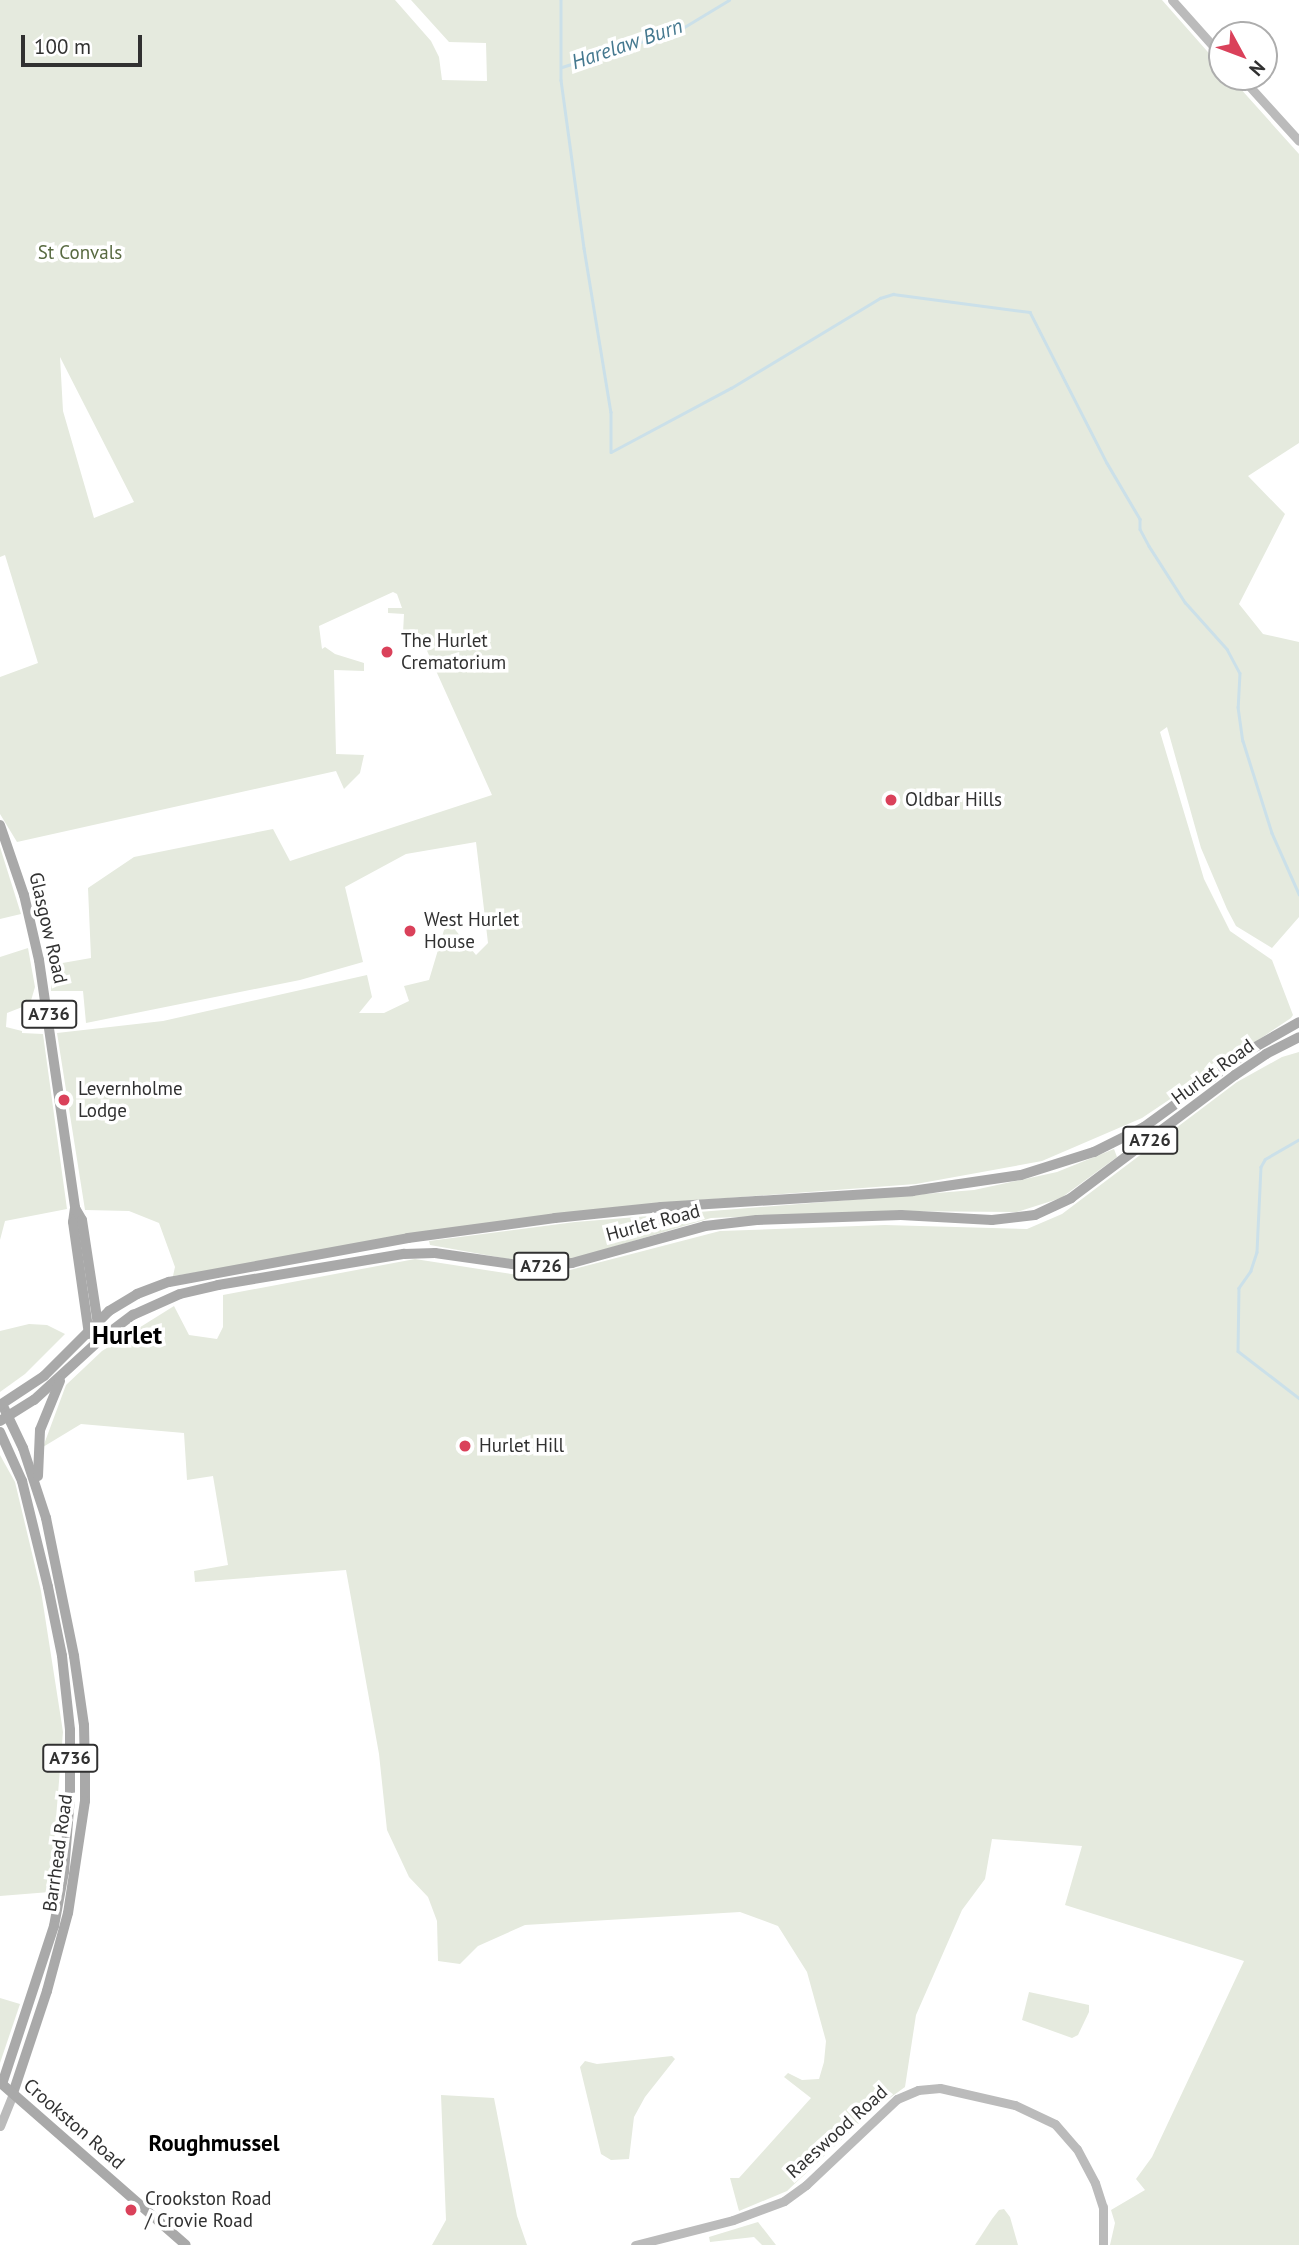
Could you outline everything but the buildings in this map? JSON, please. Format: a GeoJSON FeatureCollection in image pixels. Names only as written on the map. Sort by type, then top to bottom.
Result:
{"type":"FeatureCollection","features":[{"type":"Feature","properties":{"kind":"main road","name":"Glasgow Road"},"geometry":{"type":"LineString","coordinates":[[0,825],[24,895],[40,960],[75,1208],[73,1222],[87,1331]]}},
{"type":"Feature","properties":{"kind":"main road","name":"Hurlet Road"},"geometry":{"type":"LineString","coordinates":[[1,1404],[33,1385],[61,1360],[97,1321],[137,1294],[169,1282],[408,1238],[619,1211],[912,1191],[1021,1175],[1094,1152],[1144,1127],[1250,1049],[1299,1023]]}},
{"type":"Feature","properties":{"kind":"main road","name":"Hurlet Road"},"geometry":{"type":"LineString","coordinates":[[4,1419],[63,1376],[98,1341],[144,1308],[180,1294],[404,1254],[435,1253],[532,1267],[572,1263],[705,1226],[757,1220],[901,1215],[992,1220],[1035,1215],[1072,1198],[1236,1075],[1266,1054],[1299,1037]]}},
{"type":"Feature","properties":{"kind":"main road","name":"Glasgow Road"},"geometry":{"type":"LineString","coordinates":[[75,1208],[82,1220],[98,1341]]}},
{"type":"Feature","properties":{"kind":"main road"},"geometry":{"type":"LineString","coordinates":[[87,1331],[98,1341]]}},
{"type":"Feature","properties":{"kind":"main road","name":"A736"},"geometry":{"type":"LineString","coordinates":[[39,1490],[37,1464],[40,1430],[48,1405],[63,1376]]}},
{"type":"Feature","properties":{"kind":"main road","name":"Barrhead Road"},"geometry":{"type":"LineString","coordinates":[[1,1404],[4,1419],[39,1490],[55,1558],[84,1725],[85,1792],[70,1900],[13,2092]]}},
{"type":"Feature","properties":{"kind":"main road","name":"Barrhead Road"},"geometry":{"type":"LineString","coordinates":[[0,1432],[21,1479],[42,1562],[62,1656],[70,1731],[70,1797],[64,1872],[45,1978],[1,2087]]}},
{"type":"Feature","properties":{"kind":"main road"},"geometry":{"type":"LineString","coordinates":[[21,1479],[33,1474]]}},
{"type":"Feature","properties":{"kind":"main road"},"geometry":{"type":"LineString","coordinates":[[42,1562],[55,1558]]}},
{"type":"Feature","properties":{"kind":"main road","name":"Crookston Road"},"geometry":{"type":"LineString","coordinates":[[1,2087],[13,2092],[186,2245]]}},
{"type":"Feature","properties":{"kind":"street"},"geometry":{"type":"LineString","coordinates":[[1172,0],[1208,40]]}},
{"type":"Feature","properties":{"kind":"street"},"geometry":{"type":"LineString","coordinates":[[1254,91],[1299,141]]}},
{"type":"Feature","properties":{"kind":"street","name":"Raeswood Road"},"geometry":{"type":"LineString","coordinates":[[635,2245],[733,2220],[784,2201],[806,2185],[897,2099],[918,2090],[940,2088],[1015,2105],[1055,2124],[1077,2148],[1095,2183],[1103,2207],[1103,2245]]}},
{"type":"Feature","properties":{"kind":"street","name":"Barrhead Road"},"geometry":{"type":"LineString","coordinates":[[0,2126],[13,2092]]}},
{"type":"Feature","properties":{"kind":"green space","name":"St Convals"},"geometry":{"type":"Polygon","coordinates":[[[0,0],[395,0],[431,41],[439,57],[442,80],[487,81],[486,43],[449,42],[411,0],[1162,0],[1208,52],[1208,91],[1243,91],[1299,154],[1299,443],[1248,476],[1285,514],[1239,604],[1263,634],[1299,642],[1299,917],[1272,948],[1236,926],[1227,909],[1201,848],[1167,727],[1160,732],[1204,879],[1230,931],[1272,960],[1293,1015],[1142,1118],[1042,1161],[916,1184],[661,1203],[173,1276],[175,1267],[159,1223],[129,1211],[85,1210],[57,1033],[163,1021],[367,975],[372,997],[359,1013],[384,1013],[409,1001],[404,986],[429,980],[447,920],[476,955],[488,943],[476,842],[406,854],[345,887],[363,962],[300,980],[86,1023],[83,991],[51,991],[51,965],[91,958],[88,888],[134,857],[273,829],[290,861],[492,795],[419,633],[403,633],[404,614],[388,613],[388,608],[402,608],[397,594],[393,592],[319,626],[322,649],[325,647],[335,654],[364,663],[364,671],[334,670],[336,754],[364,755],[360,773],[344,789],[336,771],[17,842],[0,814],[0,677],[38,663],[5,555],[0,557],[0,0]],[[60,357],[63,411],[94,518],[134,502],[60,357]]]}},
{"type":"Feature","properties":{"kind":"green space"},"geometry":{"type":"Polygon","coordinates":[[[0,847],[21,914],[0,919],[0,847]]]}},
{"type":"Feature","properties":{"kind":"green space"},"geometry":{"type":"Polygon","coordinates":[[[28,948],[35,987],[30,1004],[7,1013],[6,1027],[22,1033],[43,1034],[67,1209],[5,1221],[0,1240],[0,957],[28,948]]]}},
{"type":"Feature","properties":{"kind":"green space"},"geometry":{"type":"Polygon","coordinates":[[[1299,1052],[1299,2245],[1110,2245],[1115,2223],[1111,2210],[1145,2190],[1136,2179],[1152,2157],[1244,1961],[1065,1905],[1082,1846],[992,1839],[985,1879],[962,1910],[916,2015],[905,2087],[873,2110],[787,2191],[739,2211],[730,2178],[739,2178],[811,2098],[784,2077],[788,2073],[802,2080],[819,2079],[824,2062],[826,2041],[807,1972],[778,1926],[740,1912],[525,1925],[478,1946],[460,1964],[438,1961],[437,1921],[428,1897],[409,1877],[387,1830],[379,1754],[346,1570],[195,1582],[194,1571],[228,1565],[213,1476],[187,1480],[184,1433],[81,1424],[43,1447],[66,1385],[102,1351],[174,1306],[189,1335],[217,1339],[223,1327],[223,1295],[415,1259],[524,1276],[547,1276],[720,1231],[885,1225],[1027,1229],[1062,1214],[1237,1082],[1282,1057],[1299,1052]]]}},
{"type":"Feature","properties":{"kind":"green space"},"geometry":{"type":"Polygon","coordinates":[[[1114,1149],[1117,1157],[1061,1198],[1017,1212],[886,1211],[711,1218],[579,1257],[531,1263],[430,1245],[429,1241],[575,1222],[974,1190],[1057,1172],[1114,1149]]]}},
{"type":"Feature","properties":{"kind":"green space"},"geometry":{"type":"Polygon","coordinates":[[[29,1324],[47,1325],[65,1334],[25,1374],[0,1392],[0,1331],[29,1324]]]}},
{"type":"Feature","properties":{"kind":"green space"},"geometry":{"type":"Polygon","coordinates":[[[0,1455],[15,1482],[41,1591],[63,1732],[50,1892],[0,1896],[0,1455]]]}},
{"type":"Feature","properties":{"kind":"green space"},"geometry":{"type":"Polygon","coordinates":[[[1029,1992],[1089,2005],[1089,2012],[1078,2035],[1072,2038],[1022,2020],[1029,1992]]]}},
{"type":"Feature","properties":{"kind":"green space"},"geometry":{"type":"Polygon","coordinates":[[[0,1998],[20,2004],[0,2063],[0,1998]]]}},
{"type":"Feature","properties":{"kind":"green space"},"geometry":{"type":"Polygon","coordinates":[[[672,2056],[675,2059],[645,2097],[634,2117],[629,2159],[611,2160],[601,2154],[580,2067],[585,2061],[597,2064],[672,2056]]]}},
{"type":"Feature","properties":{"kind":"green space"},"geometry":{"type":"Polygon","coordinates":[[[441,2095],[494,2098],[517,2216],[527,2245],[432,2245],[446,2220],[441,2095]]]}},
{"type":"Feature","properties":{"kind":"green space"},"geometry":{"type":"Polygon","coordinates":[[[1004,2209],[1010,2217],[1018,2245],[975,2245],[999,2210],[1004,2209]]]}},
{"type":"Feature","properties":{"kind":"green space"},"geometry":{"type":"Polygon","coordinates":[[[758,2222],[776,2245],[762,2245],[754,2237],[710,2242],[709,2237],[758,2222]]]}},
{"type":"Feature","properties":{"kind":"waterway"},"geometry":{"type":"LineString","coordinates":[[561,0],[561,80],[584,248],[611,412],[611,452],[731,388],[880,298],[893,294],[1030,312],[1107,463],[1140,519],[1140,529],[1149,546],[1185,602],[1227,649],[1240,673],[1238,707],[1243,741],[1272,833],[1299,894]]}},
{"type":"Feature","properties":{"kind":"waterway","name":"Harelaw Burn"},"geometry":{"type":"LineString","coordinates":[[562,67],[681,29],[729,0]]}},
{"type":"Feature","properties":{"kind":"waterway"},"geometry":{"type":"LineString","coordinates":[[1299,1140],[1265,1160],[1261,1167],[1257,1252],[1251,1271],[1239,1288],[1238,1351],[1299,1398]]}},
{"type":"Feature","properties":{"kind":"place","name":"The Hurlet Crematorium"},"geometry":{"type":"Point","coordinates":[387,652]}},
{"type":"Feature","properties":{"kind":"place","name":"Oldbar Hills"},"geometry":{"type":"Point","coordinates":[891,800]}},
{"type":"Feature","properties":{"kind":"place","name":"West Hurlet House"},"geometry":{"type":"Point","coordinates":[410,931]}},
{"type":"Feature","properties":{"kind":"place","name":"Levernholme Lodge"},"geometry":{"type":"Point","coordinates":[64,1100]}},
{"type":"Feature","properties":{"kind":"place","name":"Hurlet Hill"},"geometry":{"type":"Point","coordinates":[465,1446]}},
{"type":"Feature","properties":{"kind":"place","name":"Crookston Road / Crovie Road"},"geometry":{"type":"Point","coordinates":[131,2210]}},
{"type":"Feature","properties":{"kind":"district","name":"Hurlet"},"geometry":{"type":"Point","coordinates":[127,1335]}},
{"type":"Feature","properties":{"kind":"district","name":"Roughmussel"},"geometry":{"type":"Point","coordinates":[214,2143]}}]}
